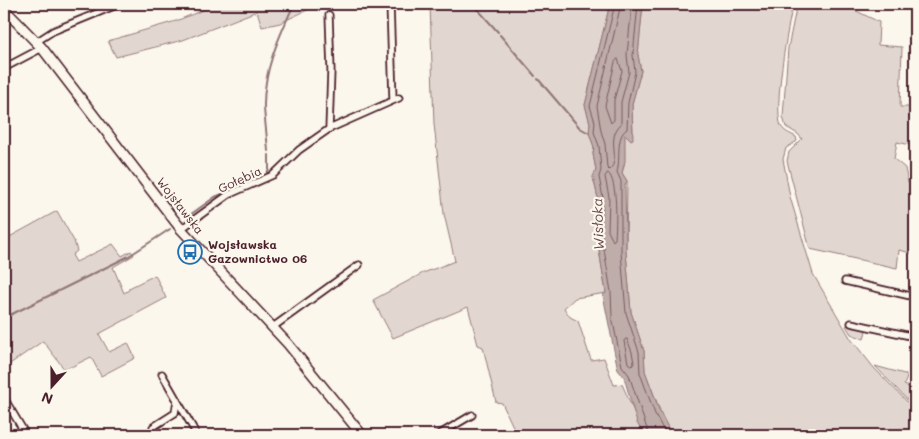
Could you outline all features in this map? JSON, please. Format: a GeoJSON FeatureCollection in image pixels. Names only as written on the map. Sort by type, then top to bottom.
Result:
{"type":"FeatureCollection","features":[{"type":"Feature","properties":{"kind":"street"},"geometry":{"type":"LineString","coordinates":[[4,68],[39,45],[53,31],[119,4]]}},
{"type":"Feature","properties":{"kind":"street","name":"Gołębia"},"geometry":{"type":"LineString","coordinates":[[181,230],[228,196],[273,175],[299,150],[329,129],[396,99],[390,4]]}},
{"type":"Feature","properties":{"kind":"street","name":"Wojsławska"},"geometry":{"type":"LineString","coordinates":[[4,9],[39,45],[181,230],[272,326],[362,435]]}},
{"type":"Feature","properties":{"kind":"street"},"geometry":{"type":"LineString","coordinates":[[329,15],[331,42],[329,129]]}},
{"type":"Feature","properties":{"kind":"street"},"geometry":{"type":"LineString","coordinates":[[272,326],[359,265]]}},
{"type":"Feature","properties":{"kind":"street"},"geometry":{"type":"LineString","coordinates":[[845,281],[915,297]]}},
{"type":"Feature","properties":{"kind":"street"},"geometry":{"type":"LineString","coordinates":[[851,324],[915,337]]}},
{"type":"Feature","properties":{"kind":"street"},"geometry":{"type":"LineString","coordinates":[[162,374],[197,435]]}},
{"type":"Feature","properties":{"kind":"street"},"geometry":{"type":"LineString","coordinates":[[4,398],[26,435]]}},
{"type":"Feature","properties":{"kind":"street"},"geometry":{"type":"LineString","coordinates":[[153,427],[175,413],[177,400]]}},
{"type":"Feature","properties":{"kind":"street"},"geometry":{"type":"LineString","coordinates":[[438,435],[472,416]]}},
{"type":"Feature","properties":{"kind":"shaded area"},"geometry":{"type":"Polygon","coordinates":[[[206,4],[320,4],[280,23],[262,27],[257,11],[183,40],[116,57],[108,41],[176,21],[208,8],[206,4]]]}},
{"type":"Feature","properties":{"kind":"shaded area"},"geometry":{"type":"Polygon","coordinates":[[[430,4],[610,4],[585,105],[590,123],[589,133],[594,147],[593,154],[596,170],[593,177],[598,198],[596,231],[606,293],[575,298],[564,308],[570,317],[578,321],[591,360],[604,358],[614,385],[622,384],[644,435],[517,435],[502,403],[496,402],[483,347],[478,345],[468,307],[393,338],[373,300],[423,273],[455,261],[444,214],[434,124],[430,4]]]}},
{"type":"Feature","properties":{"kind":"shaded area"},"geometry":{"type":"Polygon","coordinates":[[[643,4],[793,4],[782,66],[779,102],[781,126],[796,137],[797,141],[786,148],[783,159],[790,197],[813,274],[851,339],[874,368],[915,410],[915,435],[672,435],[667,429],[645,371],[644,351],[631,312],[626,252],[627,181],[622,173],[625,133],[633,132],[632,104],[641,71],[638,55],[643,4]]]}},
{"type":"Feature","properties":{"kind":"shaded area"},"geometry":{"type":"Polygon","coordinates":[[[797,4],[842,4],[879,22],[878,45],[902,47],[900,107],[915,107],[915,146],[897,142],[894,159],[905,168],[908,183],[915,185],[915,254],[899,250],[897,268],[810,249],[787,161],[789,152],[802,139],[798,134],[786,127],[783,117],[788,48],[797,4]]]}},
{"type":"Feature","properties":{"kind":"shaded area"},"geometry":{"type":"Polygon","coordinates":[[[57,211],[74,241],[77,251],[72,255],[76,262],[113,244],[122,256],[131,251],[134,255],[113,267],[124,293],[129,288],[155,275],[166,298],[99,334],[109,352],[128,343],[135,358],[101,376],[91,357],[65,370],[43,341],[4,368],[4,240],[57,211]]]}},
{"type":"Feature","properties":{"kind":"shaded area"},"geometry":{"type":"Polygon","coordinates":[[[851,323],[867,326],[864,339],[851,334],[846,326],[851,323]]]}},
{"type":"Feature","properties":{"kind":"shaded area"},"geometry":{"type":"Polygon","coordinates":[[[875,366],[908,375],[904,385],[915,389],[915,408],[875,366]]]}},
{"type":"Feature","properties":{"kind":"water","name":"Wisłoka"},"geometry":{"type":"Polygon","coordinates":[[[610,4],[643,4],[638,55],[641,71],[632,104],[633,139],[631,140],[625,134],[625,161],[622,173],[627,181],[625,185],[626,252],[631,312],[644,351],[645,371],[660,412],[672,435],[644,435],[637,423],[624,377],[618,370],[603,295],[606,293],[596,231],[598,198],[593,177],[596,170],[593,154],[594,147],[589,133],[590,123],[585,105],[610,4]]]}},
{"type":"Feature","properties":{"kind":"waterway"},"geometry":{"type":"LineString","coordinates":[[268,151],[264,108],[266,81],[273,54],[294,4]]}},
{"type":"Feature","properties":{"kind":"waterway"},"geometry":{"type":"LineString","coordinates":[[473,4],[498,32]]}},
{"type":"Feature","properties":{"kind":"waterway"},"geometry":{"type":"LineString","coordinates":[[500,35],[535,76]]}},
{"type":"Feature","properties":{"kind":"waterway"},"geometry":{"type":"LineString","coordinates":[[538,79],[580,128],[589,133]]}},
{"type":"Feature","properties":{"kind":"waterway"},"geometry":{"type":"LineString","coordinates":[[187,217],[215,197],[265,176],[269,170],[269,155]]}},
{"type":"Feature","properties":{"kind":"waterway"},"geometry":{"type":"LineString","coordinates":[[4,318],[129,256],[170,229]]}},
{"type":"Feature","properties":{"kind":"place","name":"Wojsławska Gazownictwo 06"},"geometry":{"type":"Point","coordinates":[190,252]}}]}
